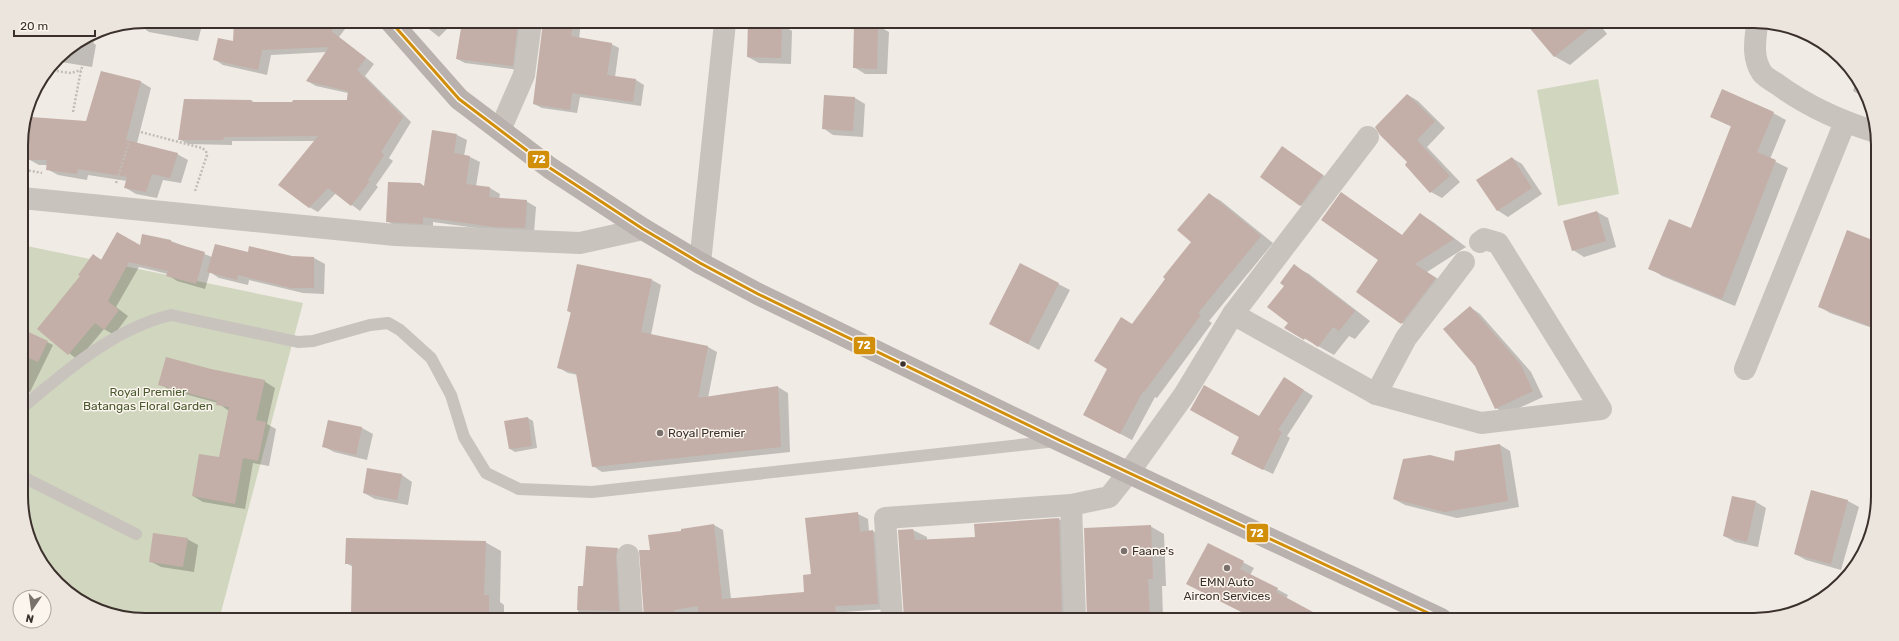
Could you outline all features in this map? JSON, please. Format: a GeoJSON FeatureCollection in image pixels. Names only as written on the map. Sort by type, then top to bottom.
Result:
{"type":"FeatureCollection","features":[{"type":"Feature","properties":{"kind":"main road"},"geometry":{"type":"LineString","coordinates":[[396,28],[459,99],[550,168],[643,229],[700,263],[758,294],[1061,441],[1428,613]]}},
{"type":"Feature","properties":{"kind":"street"},"geometry":{"type":"LineString","coordinates":[[500,130],[524,75],[530,28]]}},
{"type":"Feature","properties":{"kind":"street"},"geometry":{"type":"LineString","coordinates":[[700,263],[724,28]]}},
{"type":"Feature","properties":{"kind":"street"},"geometry":{"type":"LineString","coordinates":[[1756,28],[1754,44],[1756,58],[1762,74],[1815,108],[1845,122],[1870,130]]}},
{"type":"Feature","properties":{"kind":"street"},"geometry":{"type":"LineString","coordinates":[[1746,370],[1845,122]]}},
{"type":"Feature","properties":{"kind":"street"},"geometry":{"type":"LineString","coordinates":[[892,613],[885,518],[1071,504],[1109,497],[1129,472],[1184,395],[1233,314],[1368,137]]}},
{"type":"Feature","properties":{"kind":"street"},"geometry":{"type":"LineString","coordinates":[[28,199],[403,235],[580,243],[643,229]]}},
{"type":"Feature","properties":{"kind":"street"},"geometry":{"type":"LineString","coordinates":[[1233,314],[1376,394],[1480,423],[1601,409],[1498,243],[1484,239],[1480,242]]}},
{"type":"Feature","properties":{"kind":"street"},"geometry":{"type":"LineString","coordinates":[[1376,394],[1406,338],[1464,262]]}},
{"type":"Feature","properties":{"kind":"street"},"geometry":{"type":"LineString","coordinates":[[1071,504],[1075,613]]}},
{"type":"Feature","properties":{"kind":"street"},"geometry":{"type":"LineString","coordinates":[[628,555],[632,613]]}},
{"type":"Feature","properties":{"kind":"lane"},"geometry":{"type":"LineString","coordinates":[[28,403],[95,350],[133,329],[160,317],[171,315],[298,342],[313,341],[370,325],[388,323],[400,330],[431,358],[451,396],[464,437],[486,472],[519,489],[592,492],[1061,441]]}},
{"type":"Feature","properties":{"kind":"lane"},"geometry":{"type":"LineString","coordinates":[[28,479],[136,534]]}},
{"type":"Feature","properties":{"kind":"path"},"geometry":{"type":"LineString","coordinates":[[73,112],[81,70],[92,41]]}},
{"type":"Feature","properties":{"kind":"path"},"geometry":{"type":"LineString","coordinates":[[55,71],[71,73],[81,70]]}},
{"type":"Feature","properties":{"kind":"path"},"geometry":{"type":"LineString","coordinates":[[115,188],[133,130],[202,148],[206,151],[193,197]]}},
{"type":"Feature","properties":{"kind":"path"},"geometry":{"type":"LineString","coordinates":[[28,170],[45,173]]}},
{"type":"Feature","properties":{"kind":"green space"},"geometry":{"type":"Polygon","coordinates":[[[1598,79],[1619,194],[1558,206],[1537,90],[1598,79]]]}},
{"type":"Feature","properties":{"kind":"green space","name":"Royal Premier Batangas Floral Garden"},"geometry":{"type":"Polygon","coordinates":[[[28,246],[303,303],[221,613],[145,613],[115,609],[86,597],[62,579],[52,567],[37,541],[29,511],[28,246]]]}},
{"type":"Feature","properties":{"kind":"building"},"geometry":{"type":"Polygon","coordinates":[[[234,28],[333,28],[331,31],[366,58],[357,70],[403,117],[381,152],[384,155],[367,181],[370,181],[351,206],[328,188],[309,208],[278,185],[318,136],[224,137],[223,140],[178,140],[184,99],[252,100],[251,102],[347,100],[348,91],[306,81],[329,47],[262,50],[258,70],[213,60],[218,38],[233,41],[234,28]]]}},
{"type":"Feature","properties":{"kind":"building"},"geometry":{"type":"Polygon","coordinates":[[[461,28],[517,28],[513,66],[456,59],[461,28]]]}},
{"type":"Feature","properties":{"kind":"building"},"geometry":{"type":"Polygon","coordinates":[[[542,28],[572,28],[571,36],[612,43],[607,75],[636,79],[633,102],[572,93],[570,110],[533,104],[542,28]]]}},
{"type":"Feature","properties":{"kind":"building"},"geometry":{"type":"Polygon","coordinates":[[[748,28],[782,28],[781,58],[747,57],[748,28]]]}},
{"type":"Feature","properties":{"kind":"building"},"geometry":{"type":"Polygon","coordinates":[[[854,28],[878,28],[877,69],[853,68],[854,28]]]}},
{"type":"Feature","properties":{"kind":"building"},"geometry":{"type":"Polygon","coordinates":[[[1530,28],[1589,28],[1554,57],[1530,28]]]}},
{"type":"Feature","properties":{"kind":"building"},"geometry":{"type":"Polygon","coordinates":[[[101,71],[141,81],[126,140],[178,153],[170,178],[152,174],[146,192],[124,188],[127,177],[78,169],[77,174],[46,170],[47,160],[28,160],[32,117],[86,121],[101,71]]]}},
{"type":"Feature","properties":{"kind":"building"},"geometry":{"type":"Polygon","coordinates":[[[1722,89],[1774,112],[1757,152],[1776,160],[1722,299],[1648,269],[1669,219],[1691,228],[1731,126],[1710,117],[1722,89]]]}},
{"type":"Feature","properties":{"kind":"building"},"geometry":{"type":"Polygon","coordinates":[[[1407,94],[1435,121],[1417,140],[1450,176],[1430,193],[1405,165],[1407,162],[1380,135],[1375,127],[1407,94]]]}},
{"type":"Feature","properties":{"kind":"building"},"geometry":{"type":"Polygon","coordinates":[[[824,95],[855,97],[853,131],[822,129],[824,95]]]}},
{"type":"Feature","properties":{"kind":"building"},"geometry":{"type":"Polygon","coordinates":[[[432,130],[457,134],[454,153],[470,156],[466,184],[490,187],[489,197],[527,200],[525,228],[494,227],[423,217],[423,224],[386,222],[388,182],[420,183],[424,186],[432,130]]]}},
{"type":"Feature","properties":{"kind":"building"},"geometry":{"type":"Polygon","coordinates":[[[1282,146],[1323,175],[1300,206],[1260,177],[1282,146]]]}},
{"type":"Feature","properties":{"kind":"building"},"geometry":{"type":"Polygon","coordinates":[[[1512,157],[1532,188],[1497,211],[1476,180],[1512,157]]]}},
{"type":"Feature","properties":{"kind":"building"},"geometry":{"type":"Polygon","coordinates":[[[1341,192],[1402,235],[1420,213],[1454,239],[1415,264],[1436,278],[1401,324],[1356,292],[1378,260],[1321,220],[1341,192]]]}},
{"type":"Feature","properties":{"kind":"building"},"geometry":{"type":"Polygon","coordinates":[[[1209,193],[1261,236],[1198,313],[1201,315],[1144,392],[1143,391],[1120,434],[1083,415],[1107,369],[1094,361],[1121,317],[1132,324],[1165,279],[1163,277],[1191,242],[1177,230],[1209,193]]]}},
{"type":"Feature","properties":{"kind":"building"},"geometry":{"type":"Polygon","coordinates":[[[1597,211],[1606,241],[1572,251],[1563,221],[1597,211]]]}},
{"type":"Feature","properties":{"kind":"building"},"geometry":{"type":"Polygon","coordinates":[[[1847,230],[1871,239],[1871,327],[1818,307],[1847,230]]]}},
{"type":"Feature","properties":{"kind":"building"},"geometry":{"type":"Polygon","coordinates":[[[117,232],[140,245],[142,234],[171,240],[171,242],[205,252],[196,284],[166,276],[168,271],[129,262],[108,301],[119,310],[104,330],[95,323],[68,355],[37,329],[80,276],[78,275],[93,254],[101,260],[117,232]]]}},
{"type":"Feature","properties":{"kind":"building"},"geometry":{"type":"Polygon","coordinates":[[[215,244],[248,252],[249,246],[292,256],[314,257],[314,288],[291,288],[238,275],[237,280],[207,272],[215,244]]]}},
{"type":"Feature","properties":{"kind":"building"},"geometry":{"type":"Polygon","coordinates":[[[1020,263],[1059,283],[1028,344],[989,324],[1020,263]]]}},
{"type":"Feature","properties":{"kind":"building"},"geometry":{"type":"Polygon","coordinates":[[[577,264],[652,279],[641,332],[708,346],[698,398],[778,386],[781,447],[592,467],[576,373],[557,368],[571,312],[567,311],[577,264]]]}},
{"type":"Feature","properties":{"kind":"building"},"geometry":{"type":"Polygon","coordinates":[[[1294,264],[1355,311],[1339,331],[1333,327],[1318,347],[1305,338],[1304,340],[1284,328],[1288,323],[1267,307],[1284,286],[1280,283],[1294,264]]]}},
{"type":"Feature","properties":{"kind":"building"},"geometry":{"type":"Polygon","coordinates":[[[1470,306],[1521,365],[1533,391],[1495,409],[1475,366],[1443,329],[1470,306]]]}},
{"type":"Feature","properties":{"kind":"building"},"geometry":{"type":"Polygon","coordinates":[[[28,332],[48,341],[38,362],[28,358],[28,332]]]}},
{"type":"Feature","properties":{"kind":"building"},"geometry":{"type":"Polygon","coordinates":[[[166,357],[211,369],[265,380],[256,420],[266,422],[258,461],[243,458],[235,504],[192,496],[199,454],[219,457],[229,407],[216,405],[217,401],[158,385],[166,357]]]}},
{"type":"Feature","properties":{"kind":"building"},"geometry":{"type":"Polygon","coordinates":[[[1284,377],[1304,390],[1278,430],[1282,432],[1263,470],[1231,454],[1239,437],[1190,410],[1204,385],[1259,416],[1284,377]]]}},
{"type":"Feature","properties":{"kind":"building"},"geometry":{"type":"Polygon","coordinates":[[[528,417],[532,446],[509,449],[504,421],[528,417]]]}},
{"type":"Feature","properties":{"kind":"building"},"geometry":{"type":"Polygon","coordinates":[[[328,420],[362,427],[356,455],[322,447],[328,420]]]}},
{"type":"Feature","properties":{"kind":"building"},"geometry":{"type":"Polygon","coordinates":[[[1500,444],[1508,501],[1445,512],[1393,499],[1403,459],[1430,455],[1454,461],[1455,451],[1500,444]]]}},
{"type":"Feature","properties":{"kind":"building"},"geometry":{"type":"Polygon","coordinates":[[[367,468],[402,474],[397,500],[363,493],[367,468]]]}},
{"type":"Feature","properties":{"kind":"building"},"geometry":{"type":"Polygon","coordinates":[[[1811,490],[1848,500],[1831,564],[1794,554],[1811,490]]]}},
{"type":"Feature","properties":{"kind":"building"},"geometry":{"type":"Polygon","coordinates":[[[1732,496],[1756,501],[1747,542],[1723,536],[1732,496]]]}},
{"type":"Feature","properties":{"kind":"building"},"geometry":{"type":"Polygon","coordinates":[[[858,512],[860,532],[873,530],[878,604],[835,606],[836,613],[698,613],[698,606],[674,610],[674,613],[644,613],[639,550],[650,550],[648,535],[681,531],[681,529],[714,524],[722,599],[804,592],[803,575],[811,574],[805,518],[858,512]]]}},
{"type":"Feature","properties":{"kind":"building"},"geometry":{"type":"Polygon","coordinates":[[[1059,518],[1062,613],[904,613],[898,530],[913,529],[915,540],[975,537],[974,524],[1059,518]]]}},
{"type":"Feature","properties":{"kind":"building"},"geometry":{"type":"Polygon","coordinates":[[[1151,525],[1153,579],[1148,579],[1150,613],[1087,613],[1084,528],[1151,525]]]}},
{"type":"Feature","properties":{"kind":"building"},"geometry":{"type":"Polygon","coordinates":[[[153,533],[188,538],[183,567],[149,562],[153,533]]]}},
{"type":"Feature","properties":{"kind":"building"},"geometry":{"type":"Polygon","coordinates":[[[346,538],[486,541],[484,595],[489,595],[489,613],[351,613],[352,564],[345,564],[346,538]]]}},
{"type":"Feature","properties":{"kind":"building"},"geometry":{"type":"Polygon","coordinates":[[[1208,543],[1244,561],[1240,569],[1278,588],[1276,592],[1315,613],[1243,613],[1186,584],[1208,543]]]}},
{"type":"Feature","properties":{"kind":"building"},"geometry":{"type":"Polygon","coordinates":[[[586,546],[618,548],[616,556],[619,611],[577,610],[578,586],[583,586],[586,546]]]}},
{"type":"Feature","properties":{"kind":"transit line","name":"72"},"geometry":{"type":"LineString","coordinates":[[396,28],[459,99],[550,168],[643,229],[700,263],[758,294],[1061,441],[1428,613]]}},
{"type":"Feature","properties":{"kind":"place","name":"Royal Premier"},"geometry":{"type":"Point","coordinates":[660,433]}},
{"type":"Feature","properties":{"kind":"place","name":"Faane's"},"geometry":{"type":"Point","coordinates":[1124,551]}},
{"type":"Feature","properties":{"kind":"place","name":"EMN Auto Aircon Services"},"geometry":{"type":"Point","coordinates":[1227,568]}}]}
